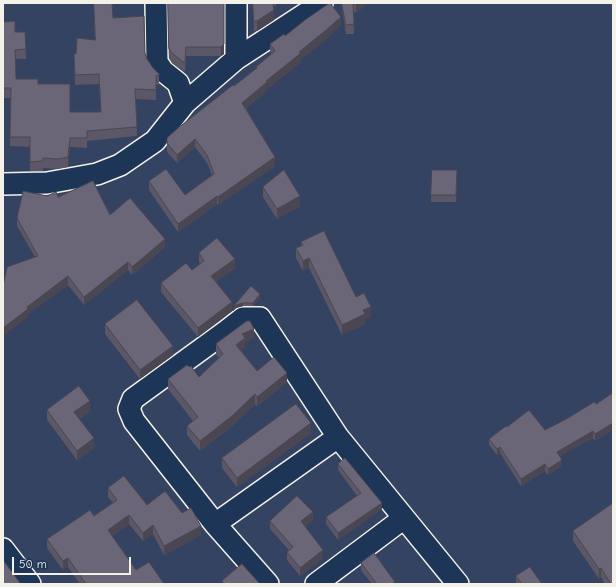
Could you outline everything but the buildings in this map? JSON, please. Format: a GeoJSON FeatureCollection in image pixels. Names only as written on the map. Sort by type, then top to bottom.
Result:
{"type":"FeatureCollection","features":[{"type":"Feature","properties":{"kind":"street"},"geometry":{"type":"LineString","coordinates":[[156,3],[156,62],[163,71],[178,83],[185,103]]}},
{"type":"Feature","properties":{"kind":"street"},"geometry":{"type":"LineString","coordinates":[[236,3],[236,59]]}},
{"type":"Feature","properties":{"kind":"street"},"geometry":{"type":"LineString","coordinates":[[3,184],[48,183],[97,174],[120,165],[155,140],[185,103],[236,59],[322,3]]}},
{"type":"Feature","properties":{"kind":"street"},"geometry":{"type":"LineString","coordinates":[[268,584],[215,524],[134,421],[129,409],[133,399],[243,318],[260,318],[338,437],[458,584]]}},
{"type":"Feature","properties":{"kind":"street"},"geometry":{"type":"LineString","coordinates":[[215,524],[338,437]]}},
{"type":"Feature","properties":{"kind":"street"},"geometry":{"type":"LineString","coordinates":[[316,584],[404,518]]}},
{"type":"Feature","properties":{"kind":"street"},"geometry":{"type":"LineString","coordinates":[[3,548],[30,584]]}}]}
